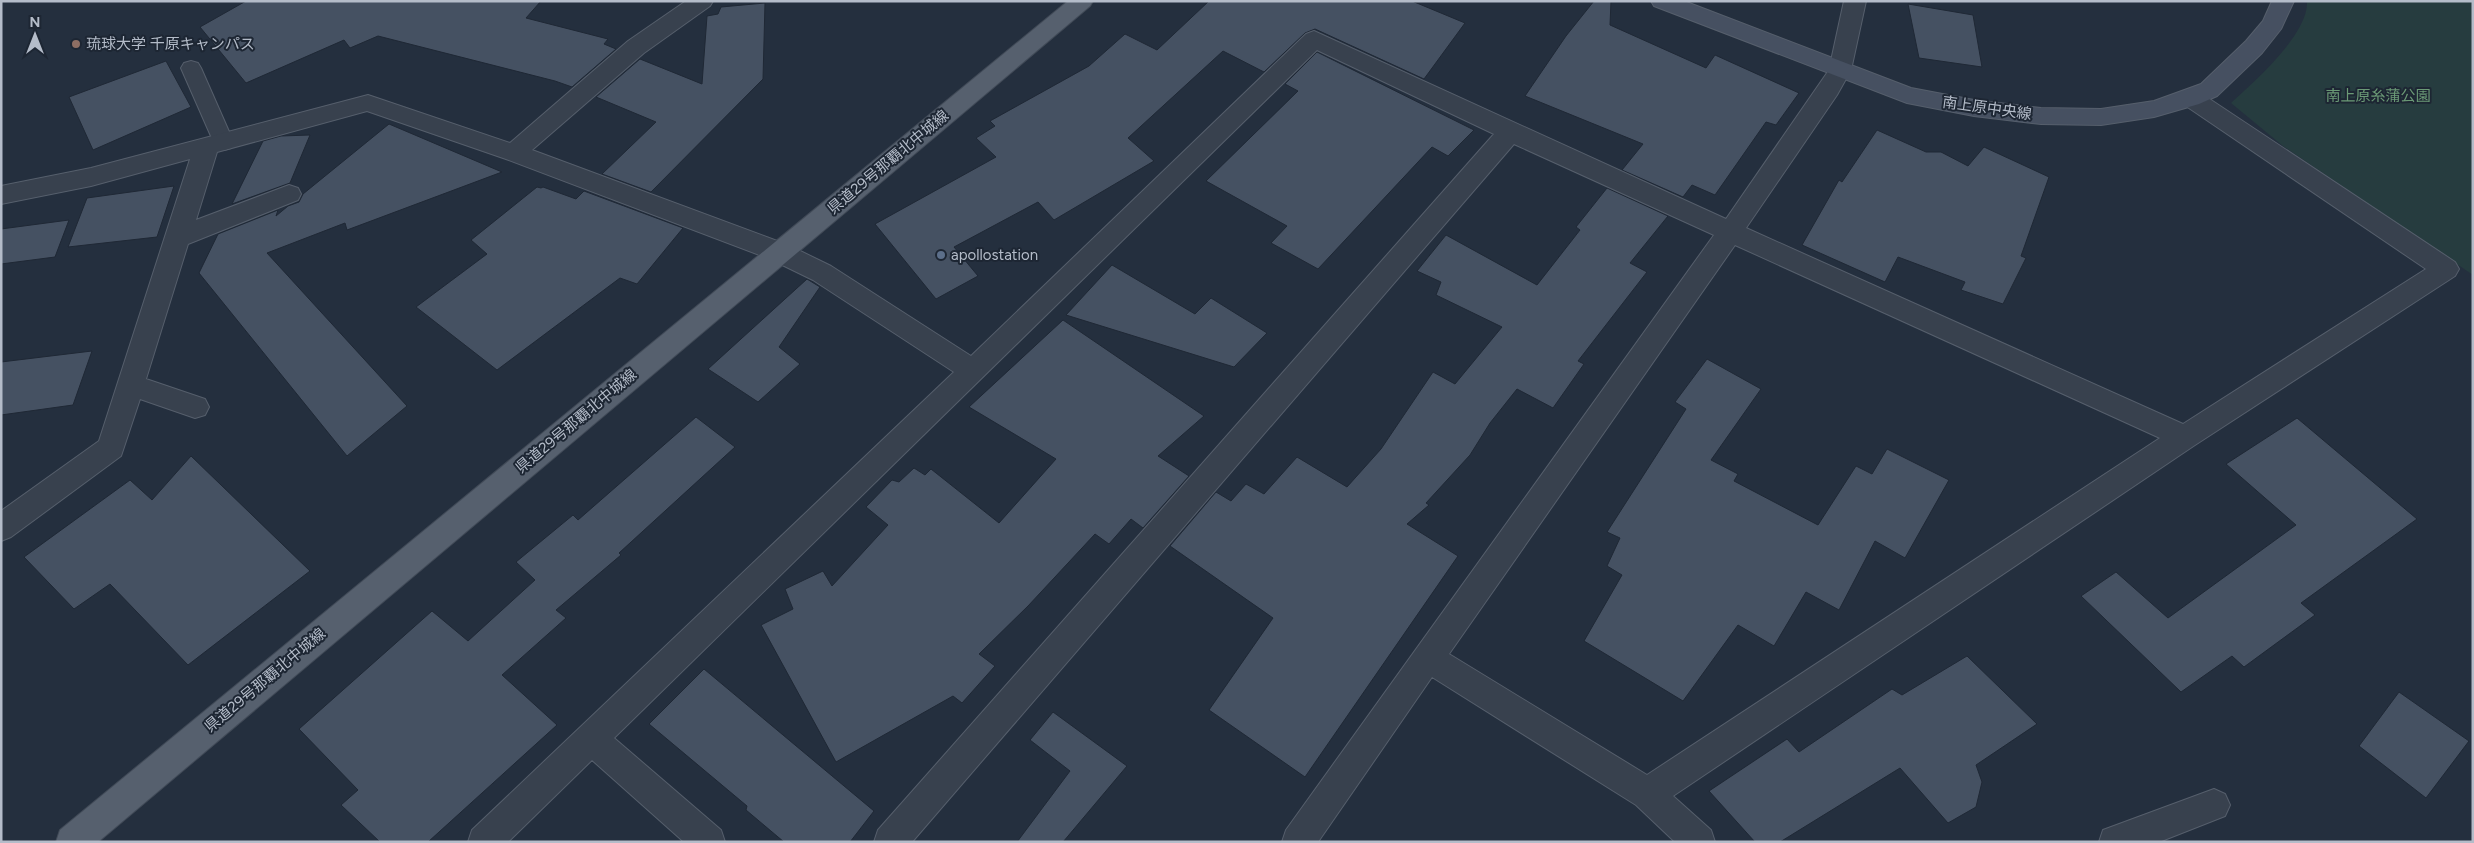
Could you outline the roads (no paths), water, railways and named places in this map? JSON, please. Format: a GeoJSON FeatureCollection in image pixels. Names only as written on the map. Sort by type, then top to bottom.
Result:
{"type":"FeatureCollection","features":[{"type":"Feature","properties":{"kind":"main road","name":"県道29号那覇北中城線"},"geometry":{"type":"LineString","coordinates":[[72,842],[1082,1]]}},
{"type":"Feature","properties":{"kind":"street"},"geometry":{"type":"LineString","coordinates":[[514,153],[636,47],[702,1]]}},
{"type":"Feature","properties":{"kind":"street","name":"南上原中央線"},"geometry":{"type":"LineString","coordinates":[[1662,1],[1907,95],[1974,108],[2041,116],[2101,117],[2154,109],[2191,98],[2209,90],[2254,47],[2273,24],[2283,1]]}},
{"type":"Feature","properties":{"kind":"street"},"geometry":{"type":"LineString","coordinates":[[1298,842],[1427,657],[1732,232],[1840,70],[1855,1]]}},
{"type":"Feature","properties":{"kind":"street"},"geometry":{"type":"LineString","coordinates":[[484,842],[973,371],[1314,39],[1510,132],[2185,437]]}},
{"type":"Feature","properties":{"kind":"street"},"geometry":{"type":"LineString","coordinates":[[1647,794],[2185,437],[2446,269],[2191,98]]}},
{"type":"Feature","properties":{"kind":"street"},"geometry":{"type":"LineString","coordinates":[[1,195],[91,177],[368,103],[514,153],[779,252],[822,273],[973,371]]}},
{"type":"Feature","properties":{"kind":"street"},"geometry":{"type":"LineString","coordinates":[[890,842],[1510,132]]}},
{"type":"Feature","properties":{"kind":"street"},"geometry":{"type":"LineString","coordinates":[[1,528],[111,448],[179,237],[215,145]]}},
{"type":"Feature","properties":{"kind":"street"},"geometry":{"type":"LineString","coordinates":[[179,237],[289,194]]}},
{"type":"Feature","properties":{"kind":"street"},"geometry":{"type":"LineString","coordinates":[[132,385],[195,407]]}},
{"type":"Feature","properties":{"kind":"street"},"geometry":{"type":"LineString","coordinates":[[1427,657],[1647,794],[1699,842]]}},
{"type":"Feature","properties":{"kind":"street"},"geometry":{"type":"LineString","coordinates":[[591,738],[709,842]]}},
{"type":"Feature","properties":{"kind":"street"},"geometry":{"type":"LineString","coordinates":[[2115,842],[2214,805]]}},
{"type":"Feature","properties":{"kind":"lane"},"geometry":{"type":"LineString","coordinates":[[191,68],[215,145]]}},
{"type":"Feature","properties":{"kind":"place","name":"琉球大学 千原キャンパス"},"geometry":{"type":"Point","coordinates":[76,44]}},
{"type":"Feature","properties":{"kind":"place","name":"apollostation"},"geometry":{"type":"Point","coordinates":[941,255]}},
{"type":"Feature","properties":{"kind":"park label","name":"南上原糸蒲公園"},"geometry":{"type":"Point","coordinates":[2378,96]}}]}
